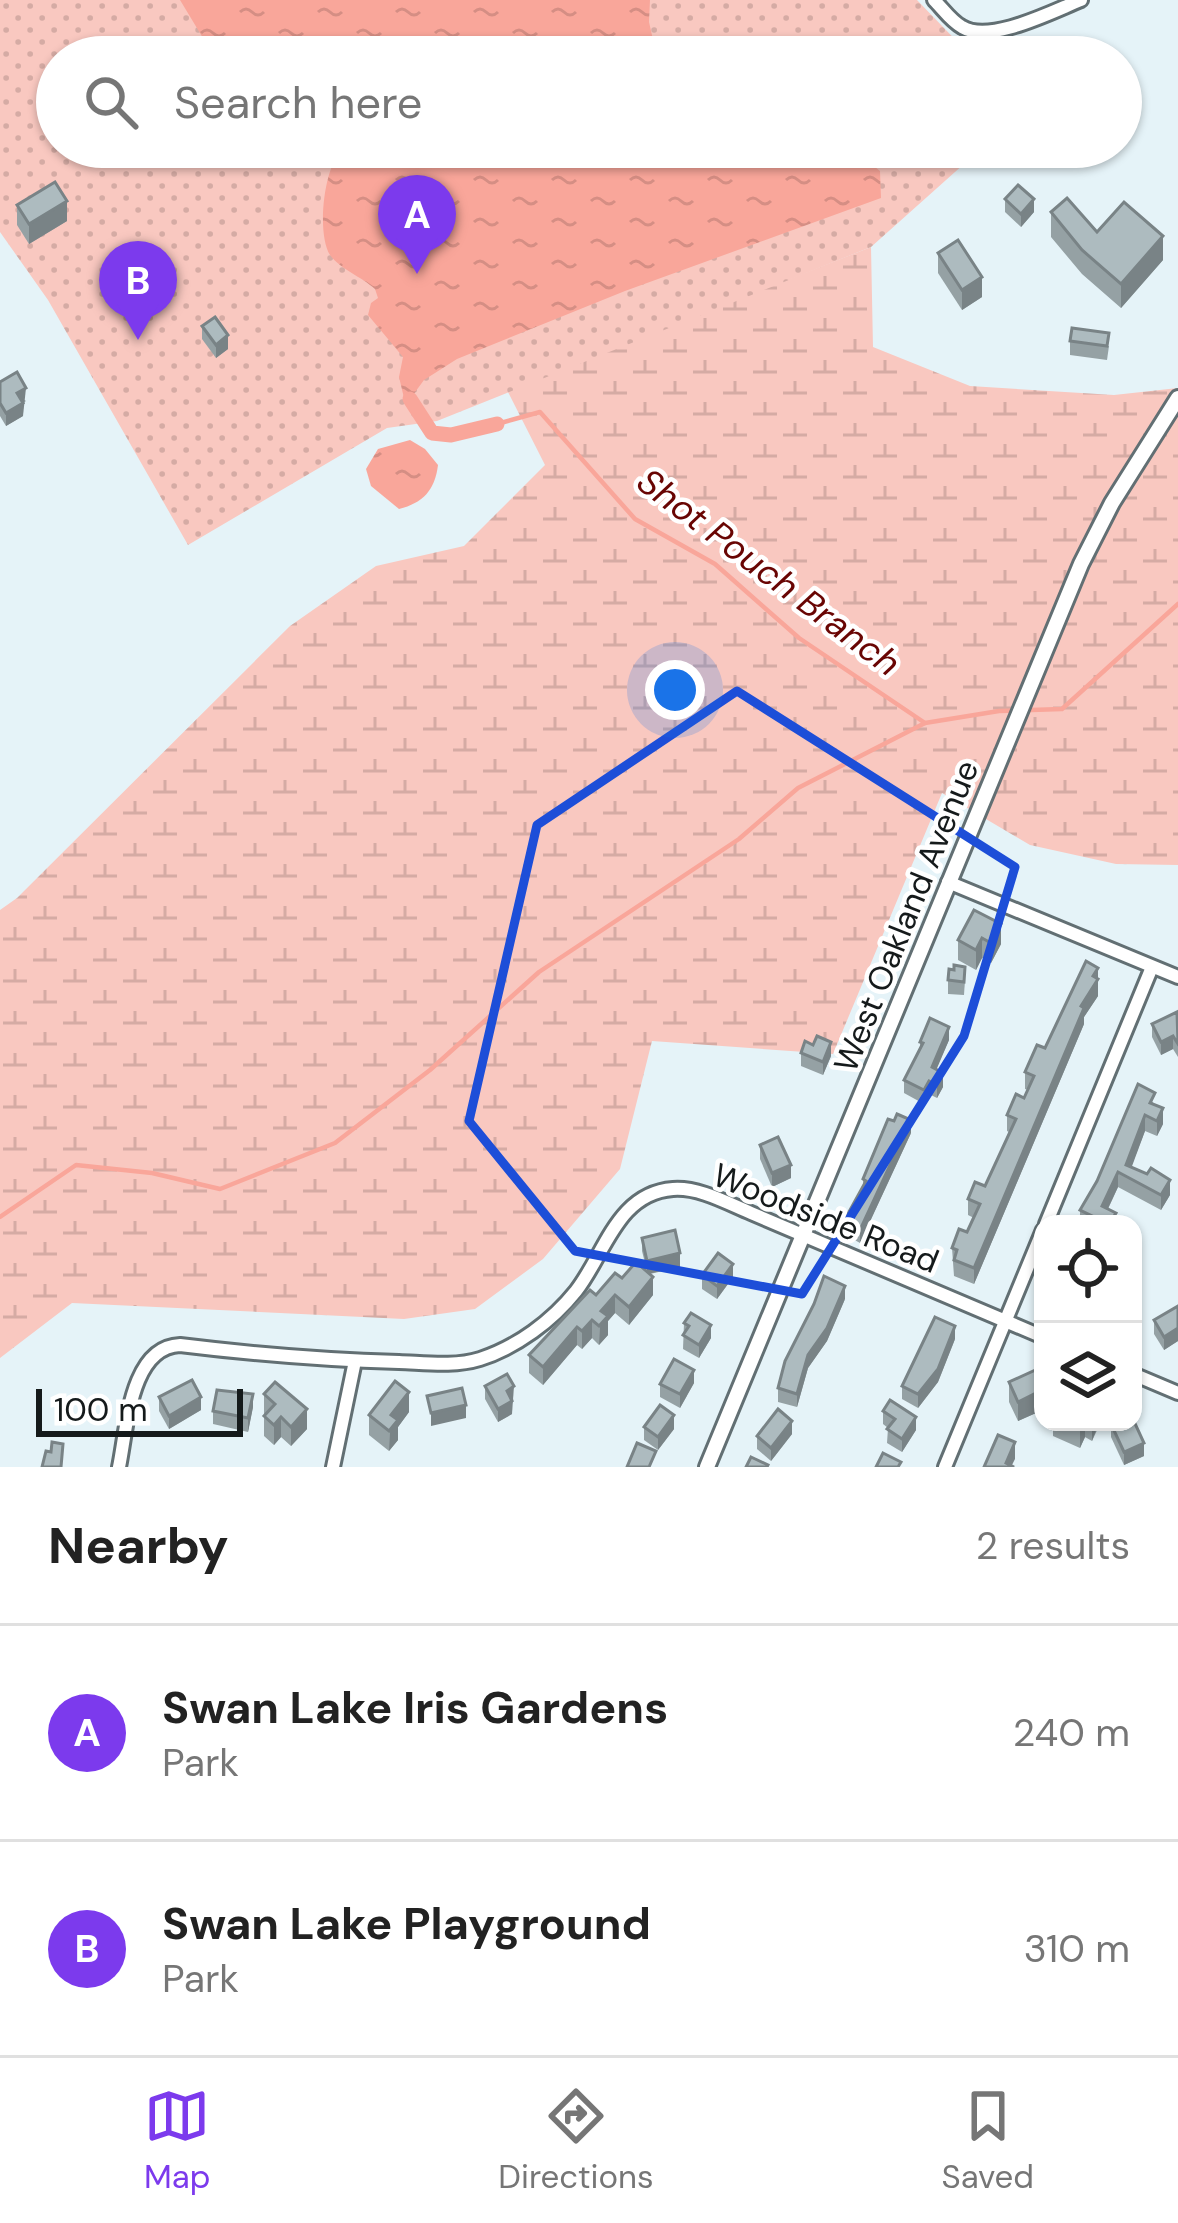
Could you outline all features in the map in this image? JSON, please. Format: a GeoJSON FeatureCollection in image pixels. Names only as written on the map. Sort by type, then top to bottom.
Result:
{"type":"FeatureCollection","features":[{"type":"Feature","properties":{"kind":"street"},"geometry":{"type":"LineString","coordinates":[[934,0],[962,28],[984,32],[999,31],[1081,0]]}},
{"type":"Feature","properties":{"kind":"street","name":"West Oakland Avenue"},"geometry":{"type":"LineString","coordinates":[[707,1467],[1095,533],[1178,398]]}},
{"type":"Feature","properties":{"kind":"street"},"geometry":{"type":"LineString","coordinates":[[949,882],[1178,977]]}},
{"type":"Feature","properties":{"kind":"street"},"geometry":{"type":"LineString","coordinates":[[1049,1215],[1152,967]]}},
{"type":"Feature","properties":{"kind":"street","name":"Woodside Road"},"geometry":{"type":"LineString","coordinates":[[119,1467],[139,1381],[161,1348],[355,1361],[454,1364],[478,1360],[519,1342],[574,1294],[619,1220],[634,1204],[656,1192],[689,1190],[1034,1333]]}},
{"type":"Feature","properties":{"kind":"street"},"geometry":{"type":"LineString","coordinates":[[945,1467],[1034,1252]]}},
{"type":"Feature","properties":{"kind":"street"},"geometry":{"type":"LineString","coordinates":[[333,1467],[355,1361]]}},
{"type":"Feature","properties":{"kind":"street"},"geometry":{"type":"LineString","coordinates":[[1142,1378],[1178,1393]]}},
{"type":"Feature","properties":{"kind":"highlighted area"},"geometry":{"type":"Polygon","coordinates":[[[737,691],[1015,867],[964,1036],[802,1294],[575,1251],[469,1121],[537,825],[737,691]]]}},
{"type":"Feature","properties":{"kind":"green space"},"geometry":{"type":"Polygon","coordinates":[[[0,0],[917,0],[952,36],[36,36],[36,168],[959,168],[871,247],[437,421],[387,428],[188,545],[48,300],[0,232],[0,0]]]}},
{"type":"Feature","properties":{"kind":"green space"},"geometry":{"type":"Polygon","coordinates":[[[871,247],[873,347],[970,386],[1114,395],[1178,388],[1178,865],[1116,864],[1030,845],[942,793],[833,1054],[652,1041],[620,1169],[543,1259],[475,1309],[404,1319],[72,1303],[0,1358],[0,910],[290,626],[376,566],[464,546],[545,465],[507,390],[871,247]]]}},
{"type":"Feature","properties":{"kind":"water"},"geometry":{"type":"Polygon","coordinates":[[[180,0],[650,0],[652,36],[202,36],[180,0]]]}},
{"type":"Feature","properties":{"kind":"water"},"geometry":{"type":"Polygon","coordinates":[[[331,168],[876,168],[881,198],[625,291],[457,359],[424,380],[410,399],[404,398],[399,377],[403,357],[368,315],[378,298],[375,289],[334,260],[326,245],[331,168]]]}},
{"type":"Feature","properties":{"kind":"water"},"geometry":{"type":"Polygon","coordinates":[[[410,440],[438,465],[426,494],[399,509],[371,486],[366,469],[378,449],[410,440]]]}},
{"type":"Feature","properties":{"kind":"building"},"geometry":{"type":"Polygon","coordinates":[[[55,182],[67,201],[29,224],[17,205],[55,182]]]}},
{"type":"Feature","properties":{"kind":"building"},"geometry":{"type":"Polygon","coordinates":[[[1018,185],[1034,199],[1021,214],[1005,199],[1018,185]]]}},
{"type":"Feature","properties":{"kind":"building"},"geometry":{"type":"Polygon","coordinates":[[[1067,198],[1097,232],[1124,202],[1163,236],[1121,284],[1082,250],[1051,212],[1067,198]]]}},
{"type":"Feature","properties":{"kind":"building"},"geometry":{"type":"Polygon","coordinates":[[[958,240],[982,277],[962,290],[938,253],[958,240]]]}},
{"type":"Feature","properties":{"kind":"building"},"geometry":{"type":"Polygon","coordinates":[[[215,317],[228,335],[216,345],[202,326],[215,317]]]}},
{"type":"Feature","properties":{"kind":"building"},"geometry":{"type":"Polygon","coordinates":[[[1072,328],[1109,333],[1107,346],[1070,341],[1072,328]]]}},
{"type":"Feature","properties":{"kind":"building"},"geometry":{"type":"Polygon","coordinates":[[[17,372],[26,388],[17,393],[23,403],[6,413],[0,403],[0,382],[17,372]]]}},
{"type":"Feature","properties":{"kind":"building"},"geometry":{"type":"Polygon","coordinates":[[[974,910],[1001,924],[991,943],[982,938],[976,950],[958,940],[974,910]]]}},
{"type":"Feature","properties":{"kind":"building"},"geometry":{"type":"Polygon","coordinates":[[[1086,961],[1098,968],[1093,976],[1098,979],[1081,1006],[974,1268],[954,1260],[957,1250],[952,1248],[959,1229],[967,1232],[980,1204],[968,1199],[975,1182],[985,1186],[1016,1119],[1007,1115],[1016,1094],[1024,1098],[1034,1076],[1025,1072],[1037,1045],[1045,1048],[1086,961]]]}},
{"type":"Feature","properties":{"kind":"building"},"geometry":{"type":"Polygon","coordinates":[[[954,965],[965,967],[964,982],[948,980],[954,965]]]}},
{"type":"Feature","properties":{"kind":"building"},"geometry":{"type":"Polygon","coordinates":[[[1177,1012],[1178,1044],[1173,1036],[1161,1042],[1152,1024],[1177,1012]]]}},
{"type":"Feature","properties":{"kind":"building"},"geometry":{"type":"Polygon","coordinates":[[[930,1018],[949,1027],[932,1067],[943,1073],[937,1085],[929,1081],[924,1090],[904,1080],[930,1018]]]}},
{"type":"Feature","properties":{"kind":"building"},"geometry":{"type":"Polygon","coordinates":[[[817,1036],[831,1042],[823,1062],[801,1053],[805,1041],[813,1045],[817,1036]]]}},
{"type":"Feature","properties":{"kind":"building"},"geometry":{"type":"Polygon","coordinates":[[[1138,1084],[1155,1093],[1150,1103],[1163,1108],[1157,1121],[1145,1115],[1126,1165],[1147,1174],[1151,1168],[1170,1180],[1161,1195],[1118,1172],[1102,1206],[1115,1215],[1090,1215],[1080,1210],[1138,1084]]]}},
{"type":"Feature","properties":{"kind":"building"},"geometry":{"type":"Polygon","coordinates":[[[897,1114],[911,1120],[860,1230],[844,1221],[866,1181],[888,1119],[894,1121],[897,1114]]]}},
{"type":"Feature","properties":{"kind":"building"},"geometry":{"type":"Polygon","coordinates":[[[778,1137],[791,1165],[772,1173],[760,1145],[778,1137]]]}},
{"type":"Feature","properties":{"kind":"building"},"geometry":{"type":"Polygon","coordinates":[[[675,1230],[680,1253],[647,1261],[642,1238],[675,1230]]]}},
{"type":"Feature","properties":{"kind":"building"},"geometry":{"type":"Polygon","coordinates":[[[718,1253],[733,1264],[717,1286],[702,1275],[718,1253]]]}},
{"type":"Feature","properties":{"kind":"building"},"geometry":{"type":"Polygon","coordinates":[[[636,1262],[653,1277],[629,1307],[615,1295],[601,1311],[608,1316],[599,1326],[592,1320],[582,1331],[577,1327],[543,1367],[529,1355],[590,1290],[596,1295],[615,1273],[622,1278],[636,1262]]]}},
{"type":"Feature","properties":{"kind":"building"},"geometry":{"type":"Polygon","coordinates":[[[824,1276],[845,1286],[827,1328],[808,1355],[797,1394],[778,1388],[785,1361],[824,1276]]]}},
{"type":"Feature","properties":{"kind":"building"},"geometry":{"type":"Polygon","coordinates":[[[1178,1306],[1178,1328],[1164,1337],[1154,1320],[1178,1306]]]}},
{"type":"Feature","properties":{"kind":"building"},"geometry":{"type":"Polygon","coordinates":[[[691,1313],[711,1325],[699,1345],[683,1335],[691,1313]]]}},
{"type":"Feature","properties":{"kind":"building"},"geometry":{"type":"Polygon","coordinates":[[[935,1317],[955,1326],[938,1369],[918,1394],[902,1386],[935,1317]]]}},
{"type":"Feature","properties":{"kind":"building"},"geometry":{"type":"Polygon","coordinates":[[[674,1359],[694,1370],[680,1394],[660,1384],[674,1359]]]}},
{"type":"Feature","properties":{"kind":"building"},"geometry":{"type":"Polygon","coordinates":[[[1034,1371],[1034,1394],[1018,1402],[1009,1382],[1034,1371]]]}},
{"type":"Feature","properties":{"kind":"building"},"geometry":{"type":"Polygon","coordinates":[[[507,1374],[514,1386],[507,1391],[512,1401],[498,1409],[485,1386],[507,1374]]]}},
{"type":"Feature","properties":{"kind":"building"},"geometry":{"type":"Polygon","coordinates":[[[192,1380],[201,1397],[169,1416],[159,1397],[192,1380]]]}},
{"type":"Feature","properties":{"kind":"building"},"geometry":{"type":"Polygon","coordinates":[[[395,1381],[409,1392],[391,1415],[398,1420],[389,1431],[369,1415],[395,1381]]]}},
{"type":"Feature","properties":{"kind":"building"},"geometry":{"type":"Polygon","coordinates":[[[275,1382],[307,1409],[291,1427],[281,1417],[274,1425],[264,1416],[275,1404],[264,1394],[275,1382]]]}},
{"type":"Feature","properties":{"kind":"building"},"geometry":{"type":"Polygon","coordinates":[[[462,1388],[466,1405],[431,1413],[427,1396],[462,1388]]]}},
{"type":"Feature","properties":{"kind":"building"},"geometry":{"type":"Polygon","coordinates":[[[217,1390],[253,1394],[248,1418],[213,1411],[217,1390]]]}},
{"type":"Feature","properties":{"kind":"building"},"geometry":{"type":"Polygon","coordinates":[[[890,1400],[916,1417],[902,1439],[887,1429],[895,1419],[883,1411],[890,1400]]]}},
{"type":"Feature","properties":{"kind":"building"},"geometry":{"type":"Polygon","coordinates":[[[660,1405],[674,1415],[658,1437],[644,1427],[660,1405]]]}},
{"type":"Feature","properties":{"kind":"building"},"geometry":{"type":"Polygon","coordinates":[[[778,1409],[792,1421],[771,1448],[757,1436],[778,1409]]]}},
{"type":"Feature","properties":{"kind":"building"},"geometry":{"type":"Polygon","coordinates":[[[1114,1431],[1138,1431],[1144,1443],[1124,1452],[1114,1431]]]}},
{"type":"Feature","properties":{"kind":"building"},"geometry":{"type":"Polygon","coordinates":[[[998,1435],[1015,1442],[1006,1463],[1014,1467],[984,1467],[998,1435]]]}},
{"type":"Feature","properties":{"kind":"building"},"geometry":{"type":"Polygon","coordinates":[[[52,1442],[63,1444],[61,1467],[42,1467],[46,1451],[51,1452],[52,1442]]]}},
{"type":"Feature","properties":{"kind":"building"},"geometry":{"type":"Polygon","coordinates":[[[637,1443],[656,1451],[649,1467],[627,1467],[637,1443]]]}},
{"type":"Feature","properties":{"kind":"building"},"geometry":{"type":"Polygon","coordinates":[[[883,1453],[901,1462],[898,1467],[876,1467],[883,1453]]]}},
{"type":"Feature","properties":{"kind":"building"},"geometry":{"type":"Polygon","coordinates":[[[751,1457],[768,1465],[767,1467],[746,1467],[751,1457]]]}},
{"type":"Feature","properties":{"kind":"waterway","name":"Shot Pouch Branch"},"geometry":{"type":"LineString","coordinates":[[410,399],[432,433],[451,435],[497,424]]}},
{"type":"Feature","properties":{"kind":"waterway","name":"Shot Pouch Branch"},"geometry":{"type":"LineString","coordinates":[[497,424],[540,412],[635,519],[715,564],[799,638],[925,723]]}},
{"type":"Feature","properties":{"kind":"waterway"},"geometry":{"type":"LineString","coordinates":[[0,1217],[76,1165],[152,1173],[220,1189],[335,1143],[430,1070],[539,972],[739,839],[798,788],[925,723],[999,711],[1062,709],[1178,604]]}},
{"type":"Feature","properties":{"kind":"place","name":"Swan Lake Iris Gardens"},"geometry":{"type":"Point","coordinates":[417,274]}},
{"type":"Feature","properties":{"kind":"place","name":"Swan Lake Playground"},"geometry":{"type":"Point","coordinates":[138,340]}}]}
